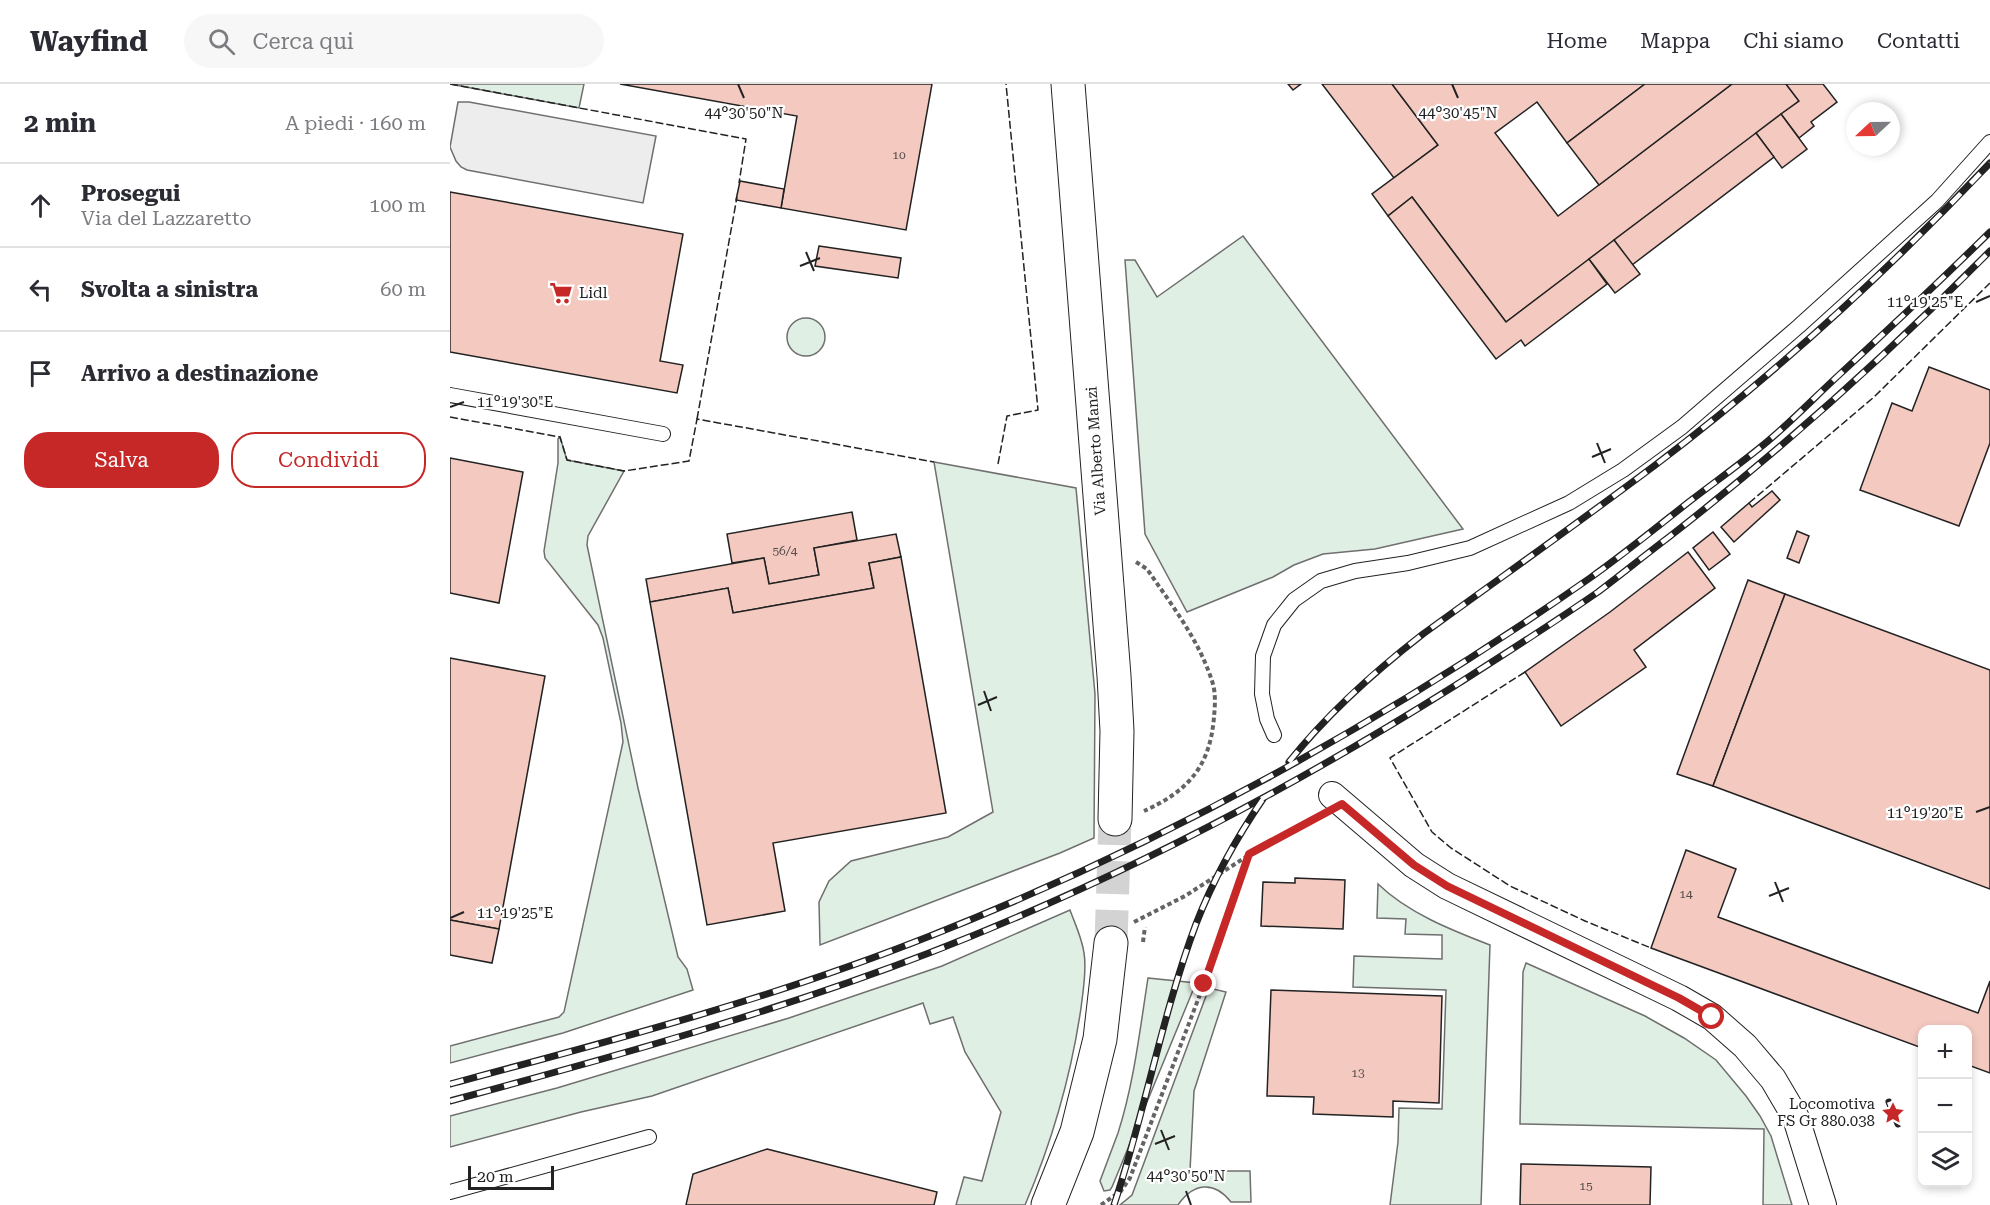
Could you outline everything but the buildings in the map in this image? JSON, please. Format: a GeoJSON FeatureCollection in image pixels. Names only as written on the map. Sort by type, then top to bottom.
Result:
{"type":"FeatureCollection","features":[{"type":"Feature","properties":{"kind":"main road","name":"Via Alberto Manzi"},"geometry":{"type":"LineString","coordinates":[[1068,84],[1117,731],[1129,815]]}},
{"type":"Feature","properties":{"kind":"main road"},"geometry":{"type":"LineString","coordinates":[[1048,1205],[1077,1132],[1100,1039],[1122,933]]}},
{"type":"Feature","properties":{"kind":"street"},"geometry":{"type":"LineString","coordinates":[[1337,799],[1414,865],[1447,886],[1679,998],[1712,1017],[1745,1046],[1773,1079],[1796,1118],[1823,1205]]}},
{"type":"Feature","properties":{"kind":"lane"},"geometry":{"type":"LineString","coordinates":[[1274,735],[1267,719],[1262,694],[1263,656],[1274,625],[1294,600],[1321,581],[1355,571],[1408,563],[1470,548],[1569,503],[1623,470],[1682,427],[1799,326],[1937,201],[1990,142]]}},
{"type":"Feature","properties":{"kind":"lane"},"geometry":{"type":"LineString","coordinates":[[450,395],[663,434]]}},
{"type":"Feature","properties":{"kind":"lane"},"geometry":{"type":"LineString","coordinates":[[450,1192],[649,1137]]}},
{"type":"Feature","properties":{"kind":"path"},"geometry":{"type":"LineString","coordinates":[[1129,815],[1179,792],[1193,779],[1205,758],[1209,745],[1215,706],[1213,683],[1193,638],[1147,569],[1133,559]]}},
{"type":"Feature","properties":{"kind":"path"},"geometry":{"type":"LineString","coordinates":[[1122,933],[1185,896],[1337,799]]}},
{"type":"Feature","properties":{"kind":"path"},"geometry":{"type":"LineString","coordinates":[[1101,1205],[1121,1191],[1130,1178],[1204,984],[1249,854]]}},
{"type":"Feature","properties":{"kind":"green space"},"geometry":{"type":"Polygon","coordinates":[[[450,84],[584,84],[579,108],[450,84]]]}},
{"type":"Feature","properties":{"kind":"green space"},"geometry":{"type":"Polygon","coordinates":[[[1243,236],[1463,529],[1375,549],[1323,554],[1187,612],[1145,534],[1125,260],[1135,260],[1157,297],[1243,236]]]}},
{"type":"Feature","properties":{"kind":"green space"},"geometry":{"type":"Polygon","coordinates":[[[806,318],[819,324],[825,337],[819,350],[806,356],[793,350],[787,337],[793,324],[806,318]]]}},
{"type":"Feature","properties":{"kind":"green space"},"geometry":{"type":"Polygon","coordinates":[[[560,437],[567,460],[624,471],[588,536],[587,545],[638,788],[678,957],[687,969],[693,990],[563,1033],[450,1063],[450,1046],[559,1017],[564,1012],[623,742],[603,638],[598,625],[545,558],[544,551],[560,437]]]}},
{"type":"Feature","properties":{"kind":"green space"},"geometry":{"type":"Polygon","coordinates":[[[934,462],[1076,488],[1095,694],[1094,838],[820,945],[819,902],[829,881],[851,861],[948,837],[993,812],[934,462]]]}},
{"type":"Feature","properties":{"kind":"green space"},"geometry":{"type":"Polygon","coordinates":[[[1378,884],[1416,912],[1445,927],[1490,945],[1481,1205],[1390,1205],[1398,1142],[1399,1108],[1442,1109],[1446,990],[1353,987],[1354,956],[1442,959],[1442,935],[1405,934],[1406,919],[1377,918],[1378,884]]]}},
{"type":"Feature","properties":{"kind":"green space"},"geometry":{"type":"Polygon","coordinates":[[[1070,910],[1082,942],[1085,960],[1081,1008],[1072,1059],[1059,1108],[1044,1157],[1025,1205],[956,1205],[964,1177],[982,1181],[1001,1112],[965,1052],[953,1017],[930,1024],[923,1003],[652,1096],[581,1112],[450,1147],[450,1116],[557,1088],[789,1018],[942,966],[1070,910]]]}},
{"type":"Feature","properties":{"kind":"green space"},"geometry":{"type":"Polygon","coordinates":[[[1526,963],[1645,1016],[1684,1038],[1716,1060],[1746,1096],[1771,1136],[1792,1205],[1763,1205],[1764,1129],[1520,1124],[1523,972],[1526,963]]]}},
{"type":"Feature","properties":{"kind":"green space"},"geometry":{"type":"Polygon","coordinates":[[[1148,978],[1196,983],[1112,1187],[1104,1191],[1100,1181],[1118,1133],[1128,1095],[1148,978]]]}},
{"type":"Feature","properties":{"kind":"green space"},"geometry":{"type":"Polygon","coordinates":[[[1209,988],[1226,992],[1194,1091],[1190,1171],[1250,1171],[1251,1202],[1231,1202],[1218,1190],[1204,1187],[1190,1192],[1178,1205],[1120,1205],[1132,1195],[1209,988]]]}},
{"type":"Feature","properties":{"kind":"shaded area"},"geometry":{"type":"Polygon","coordinates":[[[458,102],[469,102],[656,136],[643,203],[461,167],[450,147],[458,102]]]}},
{"type":"Feature","properties":{"kind":"tunnel"},"geometry":{"type":"LineString","coordinates":[[1111,943],[1115,819]]}},
{"type":"Feature","properties":{"kind":"railway"},"geometry":{"type":"LineString","coordinates":[[1289,762],[1336,710],[1405,648],[1654,466],[1743,396],[1870,283],[1990,163]]}},
{"type":"Feature","properties":{"kind":"railway"},"geometry":{"type":"LineString","coordinates":[[450,1084],[752,999],[930,936],[1103,861],[1270,776],[1353,730],[1433,681],[1512,631],[1615,560],[1777,433],[1990,232]]}},
{"type":"Feature","properties":{"kind":"railway"},"geometry":{"type":"LineString","coordinates":[[450,1101],[752,1015],[929,953],[1133,865],[1264,797],[1393,724],[1598,592],[1711,504],[1794,435],[1874,363],[1990,251]]}},
{"type":"Feature","properties":{"kind":"railway"},"geometry":{"type":"LineString","coordinates":[[1114,1205],[1173,993],[1196,924],[1226,859],[1263,799]]}},
{"type":"Feature","properties":{"kind":"railway"},"geometry":{"type":"LineString","coordinates":[[1889,1102],[1898,1124]]}},
{"type":"Feature","properties":{"kind":"fence"},"geometry":{"type":"LineString","coordinates":[[450,84],[746,139],[739,183]]}},
{"type":"Feature","properties":{"kind":"fence"},"geometry":{"type":"LineString","coordinates":[[998,464],[1007,416],[1038,410],[1006,84]]}},
{"type":"Feature","properties":{"kind":"fence"},"geometry":{"type":"LineString","coordinates":[[697,419],[737,197]]}},
{"type":"Feature","properties":{"kind":"fence"},"geometry":{"type":"LineString","coordinates":[[1749,503],[1874,397],[1990,283]]}},
{"type":"Feature","properties":{"kind":"fence"},"geometry":{"type":"LineString","coordinates":[[450,417],[560,437],[567,460],[624,471],[689,461],[697,419],[934,462]]}},
{"type":"Feature","properties":{"kind":"fence"},"geometry":{"type":"LineString","coordinates":[[1525,672],[1390,758],[1432,832],[1451,848],[1510,886],[1585,921],[1651,948]]}},
{"type":"Feature","properties":{"kind":"place","name":"Lidl"},"geometry":{"type":"Point","coordinates":[561,293]}},
{"type":"Feature","properties":{"kind":"place","name":"Locomotiva FS Gr 880.038"},"geometry":{"type":"Point","coordinates":[1893,1113]}},
{"type":"Feature","properties":{"kind":"route"},"geometry":{"type":"LineString","coordinates":[[1204,984],[1249,854],[1342,804],[1414,865],[1447,886],[1679,998],[1712,1017]]}}]}
